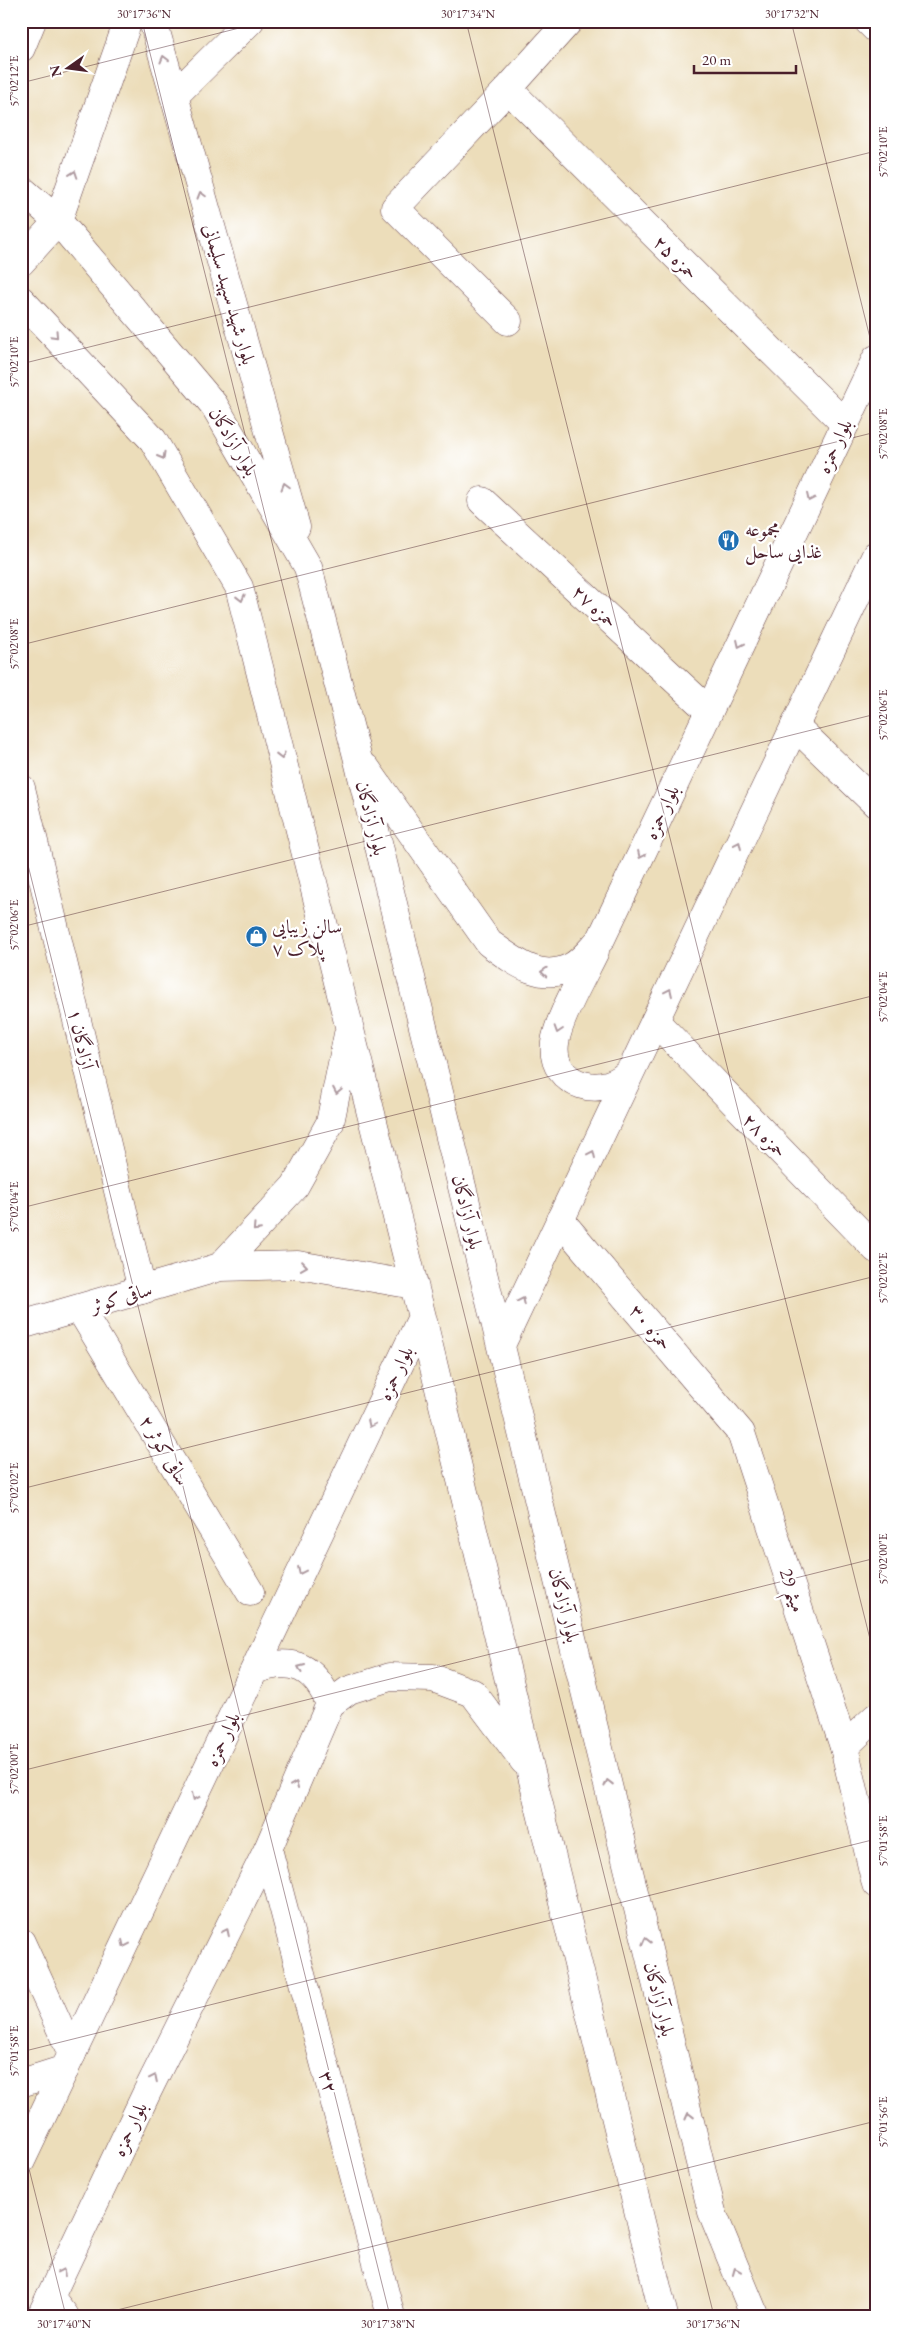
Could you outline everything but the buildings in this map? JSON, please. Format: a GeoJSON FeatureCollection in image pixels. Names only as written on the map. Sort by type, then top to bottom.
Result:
{"type":"FeatureCollection","features":[{"type":"Feature","properties":{"kind":"main road"},"geometry":{"type":"LineString","coordinates":[[21,48],[32,21]]}},
{"type":"Feature","properties":{"kind":"main road"},"geometry":{"type":"LineString","coordinates":[[21,262],[58,220],[128,21]]}},
{"type":"Feature","properties":{"kind":"main road","name":"بلوار شهید سپهبد سلیمانی"},"geometry":{"type":"LineString","coordinates":[[154,21],[308,567]]}},
{"type":"Feature","properties":{"kind":"main road"},"geometry":{"type":"LineString","coordinates":[[174,96],[250,21]]}},
{"type":"Feature","properties":{"kind":"main road"},"geometry":{"type":"LineString","coordinates":[[508,321],[395,208],[508,89],[569,21]]}},
{"type":"Feature","properties":{"kind":"main road"},"geometry":{"type":"LineString","coordinates":[[868,21],[876,29]]}},
{"type":"Feature","properties":{"kind":"main road","name":"حمزه ۲۵"},"geometry":{"type":"LineString","coordinates":[[508,89],[845,424]]}},
{"type":"Feature","properties":{"kind":"main road","name":"بلوار آزادگان"},"geometry":{"type":"LineString","coordinates":[[21,189],[58,220],[214,405],[308,567],[357,756],[712,2212],[755,2316]]}},
{"type":"Feature","properties":{"kind":"main road"},"geometry":{"type":"LineString","coordinates":[[21,300],[153,440],[239,587],[422,1317],[664,2316]]}},
{"type":"Feature","properties":{"kind":"main road","name":"بلوار حمزه"},"geometry":{"type":"LineString","coordinates":[[357,756],[489,943],[515,962],[534,972],[554,973],[574,966],[601,939],[876,359]]}},
{"type":"Feature","properties":{"kind":"main road","name":"حمزه ۲۷"},"geometry":{"type":"LineString","coordinates":[[482,501],[709,711]]}},
{"type":"Feature","properties":{"kind":"main road"},"geometry":{"type":"LineString","coordinates":[[501,1345],[876,555]]}},
{"type":"Feature","properties":{"kind":"main road"},"geometry":{"type":"LineString","coordinates":[[795,726],[876,804]]}},
{"type":"Feature","properties":{"kind":"main road","name":"آزادگان ۱"},"geometry":{"type":"LineString","coordinates":[[21,788],[142,1290]]}},
{"type":"Feature","properties":{"kind":"main road"},"geometry":{"type":"LineString","coordinates":[[601,939],[558,1028],[554,1044],[557,1060],[565,1074],[578,1084],[595,1088],[610,1086],[625,1078],[634,1064]]}},
{"type":"Feature","properties":{"kind":"main road","name":"حمزه ۲۸"},"geometry":{"type":"LineString","coordinates":[[655,1021],[876,1249]]}},
{"type":"Feature","properties":{"kind":"main road"},"geometry":{"type":"LineString","coordinates":[[220,1267],[295,1186],[330,1123],[350,1026]]}},
{"type":"Feature","properties":{"kind":"main road","name":"حمزه ۳۰"},"geometry":{"type":"LineString","coordinates":[[560,1220],[741,1433]]}},
{"type":"Feature","properties":{"kind":"main road","name":"ساقی کوثر"},"geometry":{"type":"LineString","coordinates":[[21,1325],[220,1267],[298,1265],[414,1285]]}},
{"type":"Feature","properties":{"kind":"main road","name":"ساقی کوثر ۲"},"geometry":{"type":"LineString","coordinates":[[80,1308],[250,1592]]}},
{"type":"Feature","properties":{"kind":"main road","name":"بلوار حمزه"},"geometry":{"type":"LineString","coordinates":[[21,2161],[422,1317]]}},
{"type":"Feature","properties":{"kind":"main road","name":"میثم 29"},"geometry":{"type":"LineString","coordinates":[[741,1433],[844,1747],[876,1884]]}},
{"type":"Feature","properties":{"kind":"main road"},"geometry":{"type":"LineString","coordinates":[[255,1670],[273,1663],[292,1664],[310,1672],[323,1686],[330,1704],[349,1690],[390,1677],[433,1678],[473,1693],[530,1768]]}},
{"type":"Feature","properties":{"kind":"main road","name":"بلوار حمزه"},"geometry":{"type":"LineString","coordinates":[[52,2309],[147,2092],[268,1849],[330,1704]]}},
{"type":"Feature","properties":{"kind":"main road"},"geometry":{"type":"LineString","coordinates":[[844,1747],[876,1717]]}},
{"type":"Feature","properties":{"kind":"main road","name":"۳۲"},"geometry":{"type":"LineString","coordinates":[[268,1849],[390,2316]]}},
{"type":"Feature","properties":{"kind":"main road"},"geometry":{"type":"LineString","coordinates":[[21,1942],[69,2061],[21,2083]]}},
{"type":"Feature","properties":{"kind":"place","name":"مجموعه غذایی ساحل"},"geometry":{"type":"Point","coordinates":[729,540]}},
{"type":"Feature","properties":{"kind":"place","name":"سالن زیبایی پلاک ۷"},"geometry":{"type":"Point","coordinates":[256,937]}}]}
